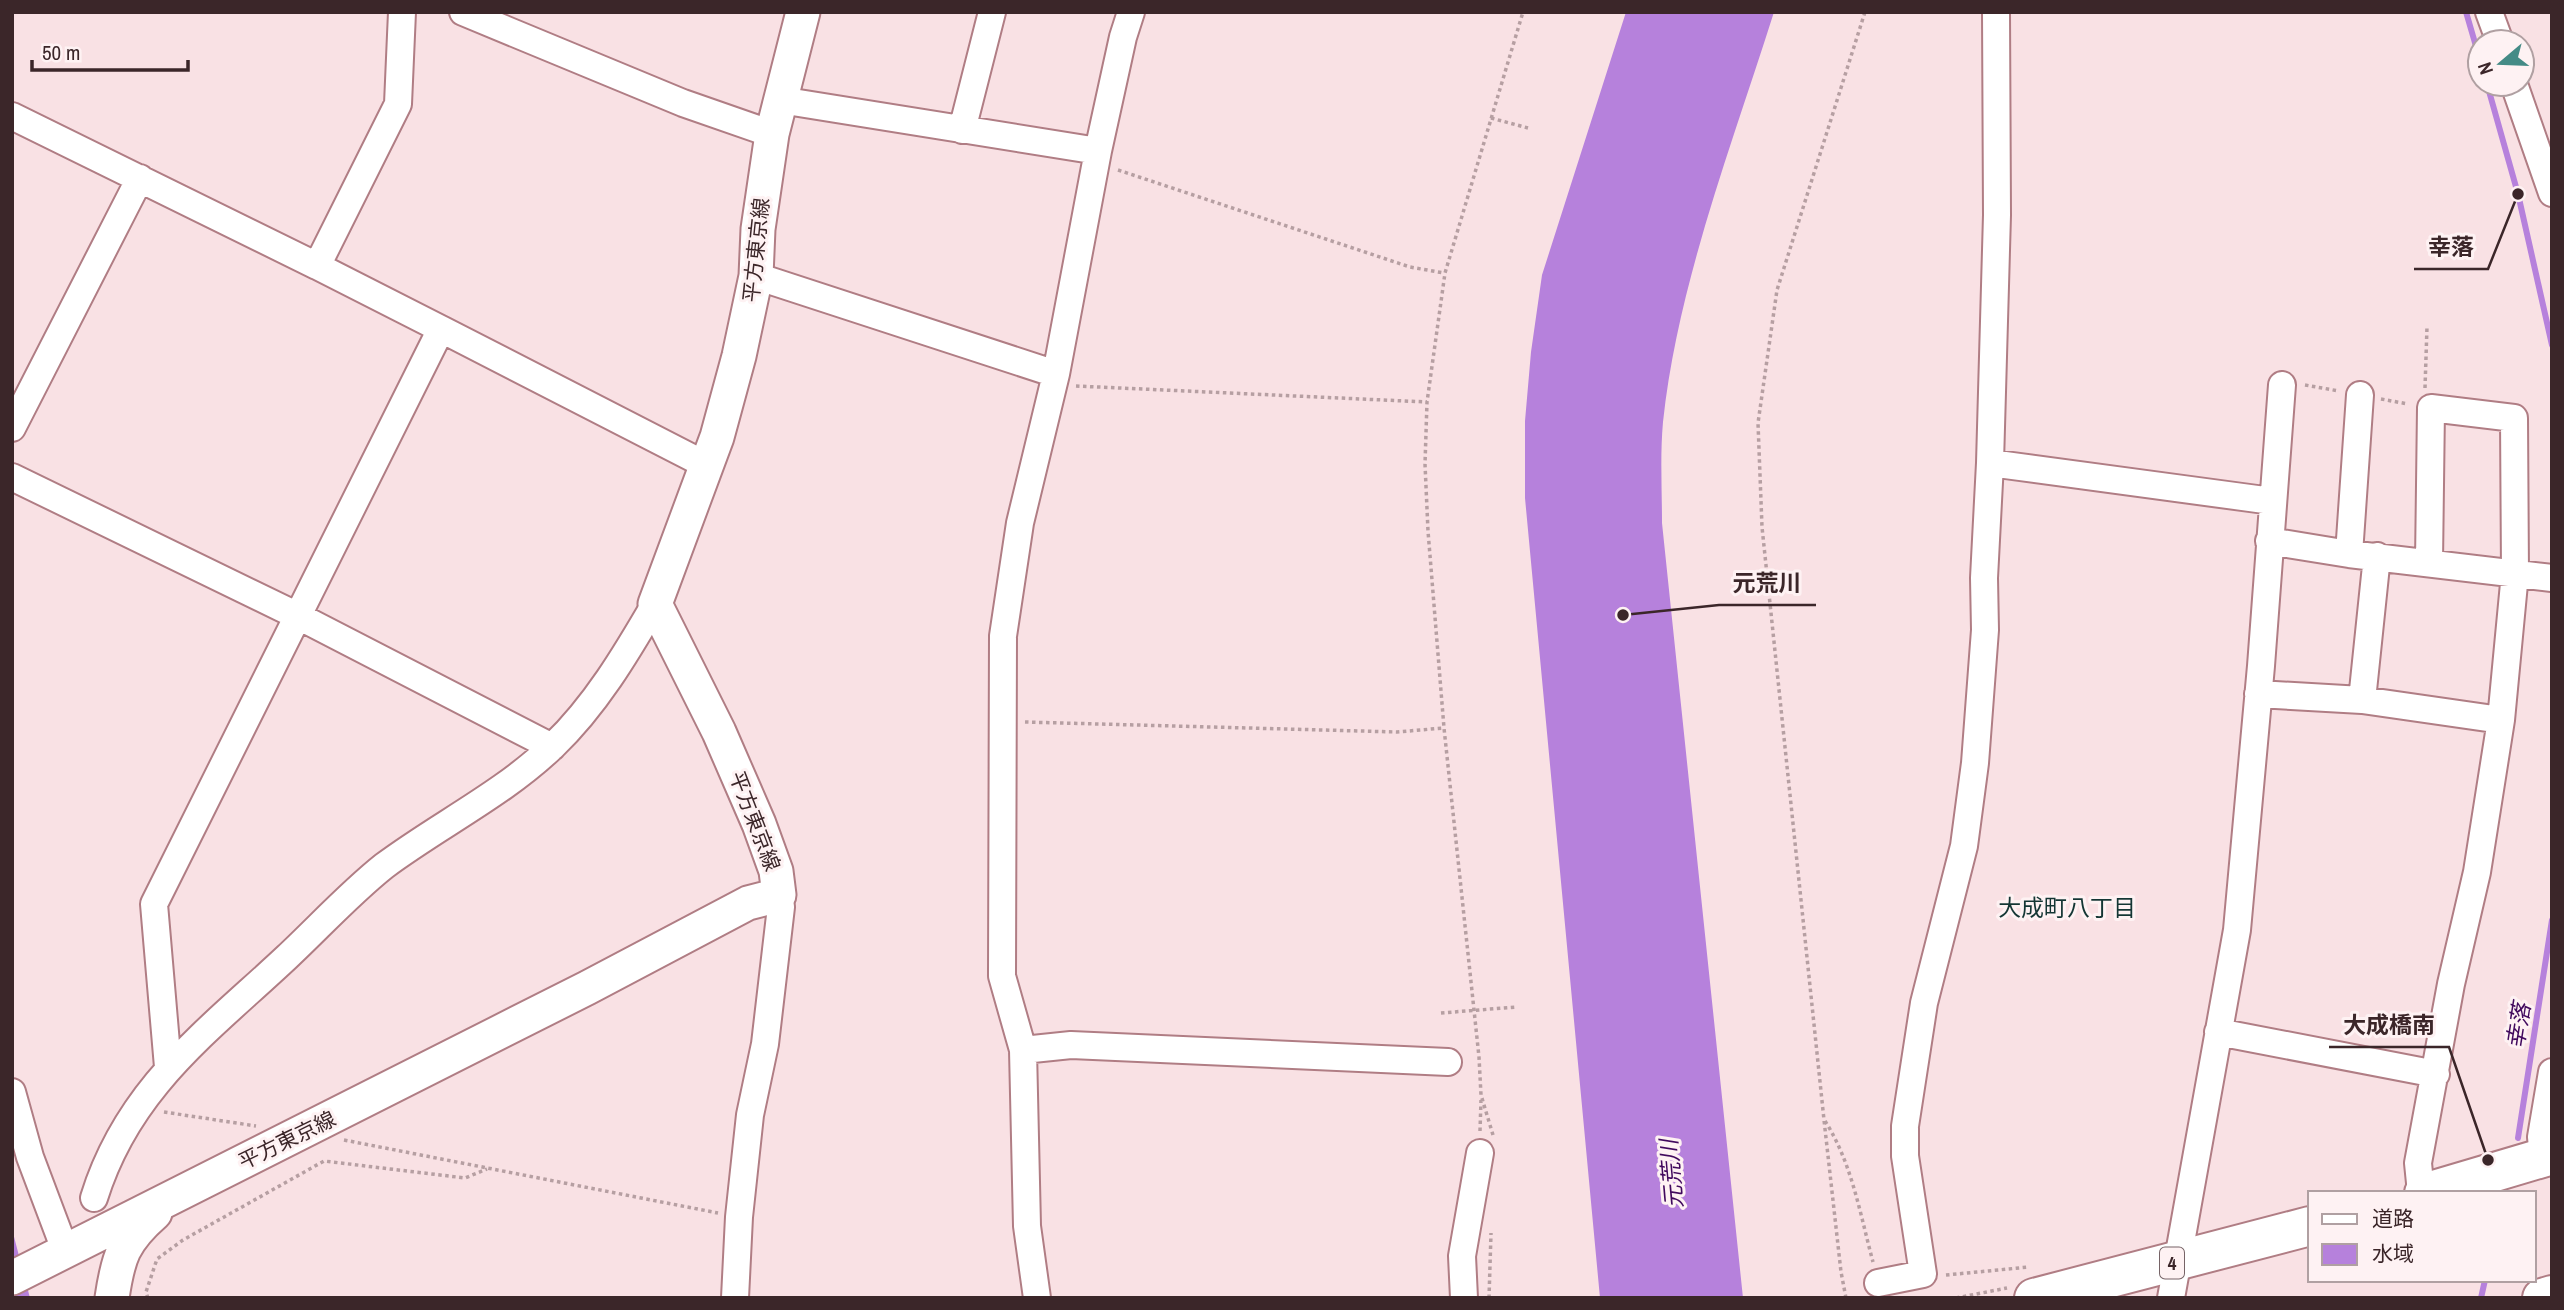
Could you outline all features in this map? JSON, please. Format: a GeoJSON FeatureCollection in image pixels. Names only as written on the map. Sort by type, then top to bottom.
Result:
{"type":"FeatureCollection","features":[{"type":"Feature","properties":{"kind":"highway"},"geometry":{"type":"LineString","coordinates":[[2430,1191],[2547,1156]]}},
{"type":"Feature","properties":{"kind":"highway","name":"4"},"geometry":{"type":"LineString","coordinates":[[2034,1283],[2174,1280],[2308,1227]]}},
{"type":"Feature","properties":{"kind":"highway"},"geometry":{"type":"LineString","coordinates":[[2542,1298],[2552,1295]]}},
{"type":"Feature","properties":{"kind":"main road","name":"平方東京線"},"geometry":{"type":"LineString","coordinates":[[12,1278],[277,1146],[748,903],[779,895],[776,871],[759,824],[719,732],[655,604],[727,402],[756,276],[758,229],[772,134],[803,12]]}},
{"type":"Feature","properties":{"kind":"main road"},"geometry":{"type":"LineString","coordinates":[[112,1298],[118,1262],[128,1240],[178,1194]]}},
{"type":"Feature","properties":{"kind":"street"},"geometry":{"type":"LineString","coordinates":[[317,266],[398,104],[402,12]]}},
{"type":"Feature","properties":{"kind":"street"},"geometry":{"type":"LineString","coordinates":[[463,12],[683,103],[772,134]]}},
{"type":"Feature","properties":{"kind":"street"},"geometry":{"type":"LineString","coordinates":[[962,130],[992,12]]}},
{"type":"Feature","properties":{"kind":"street"},"geometry":{"type":"LineString","coordinates":[[1037,1298],[1027,1226],[1023,1050],[1002,976],[1003,636],[1020,523],[1054,379],[1097,157],[1131,12]]}},
{"type":"Feature","properties":{"kind":"street"},"geometry":{"type":"LineString","coordinates":[[1878,1283],[1923,1274],[1905,1156],[1905,1126],[1924,1003],[1964,846],[1974,776],[1984,630],[1990,463],[1997,215],[1996,12]]}},
{"type":"Feature","properties":{"kind":"street"},"geometry":{"type":"LineString","coordinates":[[2519,98],[2552,193]]}},
{"type":"Feature","properties":{"kind":"street"},"geometry":{"type":"LineString","coordinates":[[780,100],[962,130],[1097,157]]}},
{"type":"Feature","properties":{"kind":"street"},"geometry":{"type":"LineString","coordinates":[[12,116],[317,266],[706,465]]}},
{"type":"Feature","properties":{"kind":"street"},"geometry":{"type":"LineString","coordinates":[[12,428],[140,178]]}},
{"type":"Feature","properties":{"kind":"street"},"geometry":{"type":"LineString","coordinates":[[756,276],[1054,379]]}},
{"type":"Feature","properties":{"kind":"street"},"geometry":{"type":"LineString","coordinates":[[168,1068],[154,904],[441,329]]}},
{"type":"Feature","properties":{"kind":"street"},"geometry":{"type":"LineString","coordinates":[[2174,1280],[2237,930],[2282,385]]}},
{"type":"Feature","properties":{"kind":"street"},"geometry":{"type":"LineString","coordinates":[[2349,554],[2360,395]]}},
{"type":"Feature","properties":{"kind":"street"},"geometry":{"type":"LineString","coordinates":[[2423,1191],[2418,1163],[2451,984],[2477,872],[2501,720],[2515,573],[2514,418],[2431,408],[2428,562]]}},
{"type":"Feature","properties":{"kind":"street"},"geometry":{"type":"LineString","coordinates":[[1990,463],[2272,501]]}},
{"type":"Feature","properties":{"kind":"street"},"geometry":{"type":"LineString","coordinates":[[12,477],[298,616],[552,747]]}},
{"type":"Feature","properties":{"kind":"street"},"geometry":{"type":"LineString","coordinates":[[2269,541],[2349,554],[2377,555],[2552,578]]}},
{"type":"Feature","properties":{"kind":"street"},"geometry":{"type":"LineString","coordinates":[[2362,700],[2377,555]]}},
{"type":"Feature","properties":{"kind":"street"},"geometry":{"type":"LineString","coordinates":[[94,1198],[102,1174],[124,1128],[168,1068],[383,867],[494,792],[552,747],[584,713],[655,604]]}},
{"type":"Feature","properties":{"kind":"street"},"geometry":{"type":"LineString","coordinates":[[2258,694],[2362,700],[2501,720]]}},
{"type":"Feature","properties":{"kind":"street"},"geometry":{"type":"LineString","coordinates":[[735,1298],[739,1217],[750,1115],[765,1044],[773,985],[781,907],[779,895]]}},
{"type":"Feature","properties":{"kind":"street"},"geometry":{"type":"LineString","coordinates":[[2217,1032],[2436,1074]]}},
{"type":"Feature","properties":{"kind":"street"},"geometry":{"type":"LineString","coordinates":[[1023,1050],[1071,1045],[1448,1062]]}},
{"type":"Feature","properties":{"kind":"street"},"geometry":{"type":"LineString","coordinates":[[2547,1156],[2541,1137],[2552,1072]]}},
{"type":"Feature","properties":{"kind":"street"},"geometry":{"type":"LineString","coordinates":[[12,1092],[57,1254]]}},
{"type":"Feature","properties":{"kind":"street"},"geometry":{"type":"LineString","coordinates":[[1464,1298],[1462,1256],[1487,1146]]}},
{"type":"Feature","properties":{"kind":"path"},"geometry":{"type":"LineString","coordinates":[[1487,1146],[1444,728],[1425,464],[1427,402],[1445,273],[1523,12]]}},
{"type":"Feature","properties":{"kind":"path"},"geometry":{"type":"LineString","coordinates":[[1846,1298],[1824,1119],[1762,527],[1758,423],[1777,290],[1866,12]]}},
{"type":"Feature","properties":{"kind":"path"},"geometry":{"type":"LineString","coordinates":[[1491,118],[1528,128]]}},
{"type":"Feature","properties":{"kind":"path"},"geometry":{"type":"LineString","coordinates":[[1097,157],[1410,267],[1445,273]]}},
{"type":"Feature","properties":{"kind":"path"},"geometry":{"type":"LineString","coordinates":[[2425,395],[2427,327]]}},
{"type":"Feature","properties":{"kind":"path"},"geometry":{"type":"LineString","coordinates":[[1054,379],[1427,402]]}},
{"type":"Feature","properties":{"kind":"path"},"geometry":{"type":"LineString","coordinates":[[1002,722],[1397,732],[1444,728]]}},
{"type":"Feature","properties":{"kind":"path"},"geometry":{"type":"LineString","coordinates":[[1441,1013],[1516,1007]]}},
{"type":"Feature","properties":{"kind":"path"},"geometry":{"type":"LineString","coordinates":[[1481,1095],[1487,1146]]}},
{"type":"Feature","properties":{"kind":"path"},"geometry":{"type":"LineString","coordinates":[[137,1108],[254,1124],[270,1132],[277,1146]]}},
{"type":"Feature","properties":{"kind":"path"},"geometry":{"type":"LineString","coordinates":[[1824,1119],[1846,1160],[1878,1283]]}},
{"type":"Feature","properties":{"kind":"path"},"geometry":{"type":"LineString","coordinates":[[328,1120],[339,1137],[348,1142],[739,1217]]}},
{"type":"Feature","properties":{"kind":"path"},"geometry":{"type":"LineString","coordinates":[[148,1298],[146,1292],[157,1259],[183,1240],[324,1161],[465,1178],[489,1168]]}},
{"type":"Feature","properties":{"kind":"path"},"geometry":{"type":"LineString","coordinates":[[1489,1298],[1491,1232]]}},
{"type":"Feature","properties":{"kind":"path"},"geometry":{"type":"LineString","coordinates":[[1923,1274],[2034,1283]]}},
{"type":"Feature","properties":{"kind":"water"},"geometry":{"type":"Polygon","coordinates":[[[1626,12],[1774,12],[1694,266],[1670,370],[1662,447],[1662,523],[1743,1298],[1600,1298],[1525,498],[1525,421],[1542,275],[1626,12]]]}},
{"type":"Feature","properties":{"kind":"water"},"geometry":{"type":"Polygon","coordinates":[[[12,1229],[30,1298],[12,1298],[12,1229]]]}},
{"type":"Feature","properties":{"kind":"waterway","name":"幸落"},"geometry":{"type":"LineString","coordinates":[[2466,12],[2471,28]]}},
{"type":"Feature","properties":{"kind":"waterway","name":"幸落"},"geometry":{"type":"LineString","coordinates":[[2491,98],[2518,194],[2552,345]]}},
{"type":"Feature","properties":{"kind":"waterway","name":"幸落"},"geometry":{"type":"LineString","coordinates":[[2518,1138],[2552,920]]}},
{"type":"Feature","properties":{"kind":"waterway","name":"幸落"},"geometry":{"type":"LineString","coordinates":[[2481,1298],[2485,1282]]}},
{"type":"Feature","properties":{"kind":"place","name":"幸落"},"geometry":{"type":"Point","coordinates":[2518,194]}},
{"type":"Feature","properties":{"kind":"place","name":"元荒川"},"geometry":{"type":"Point","coordinates":[1623,615]}},
{"type":"Feature","properties":{"kind":"place","name":"大成橋南"},"geometry":{"type":"Point","coordinates":[2488,1160]}},
{"type":"Feature","properties":{"kind":"district","name":"大成町八丁目"},"geometry":{"type":"Point","coordinates":[2067,907]}}]}
